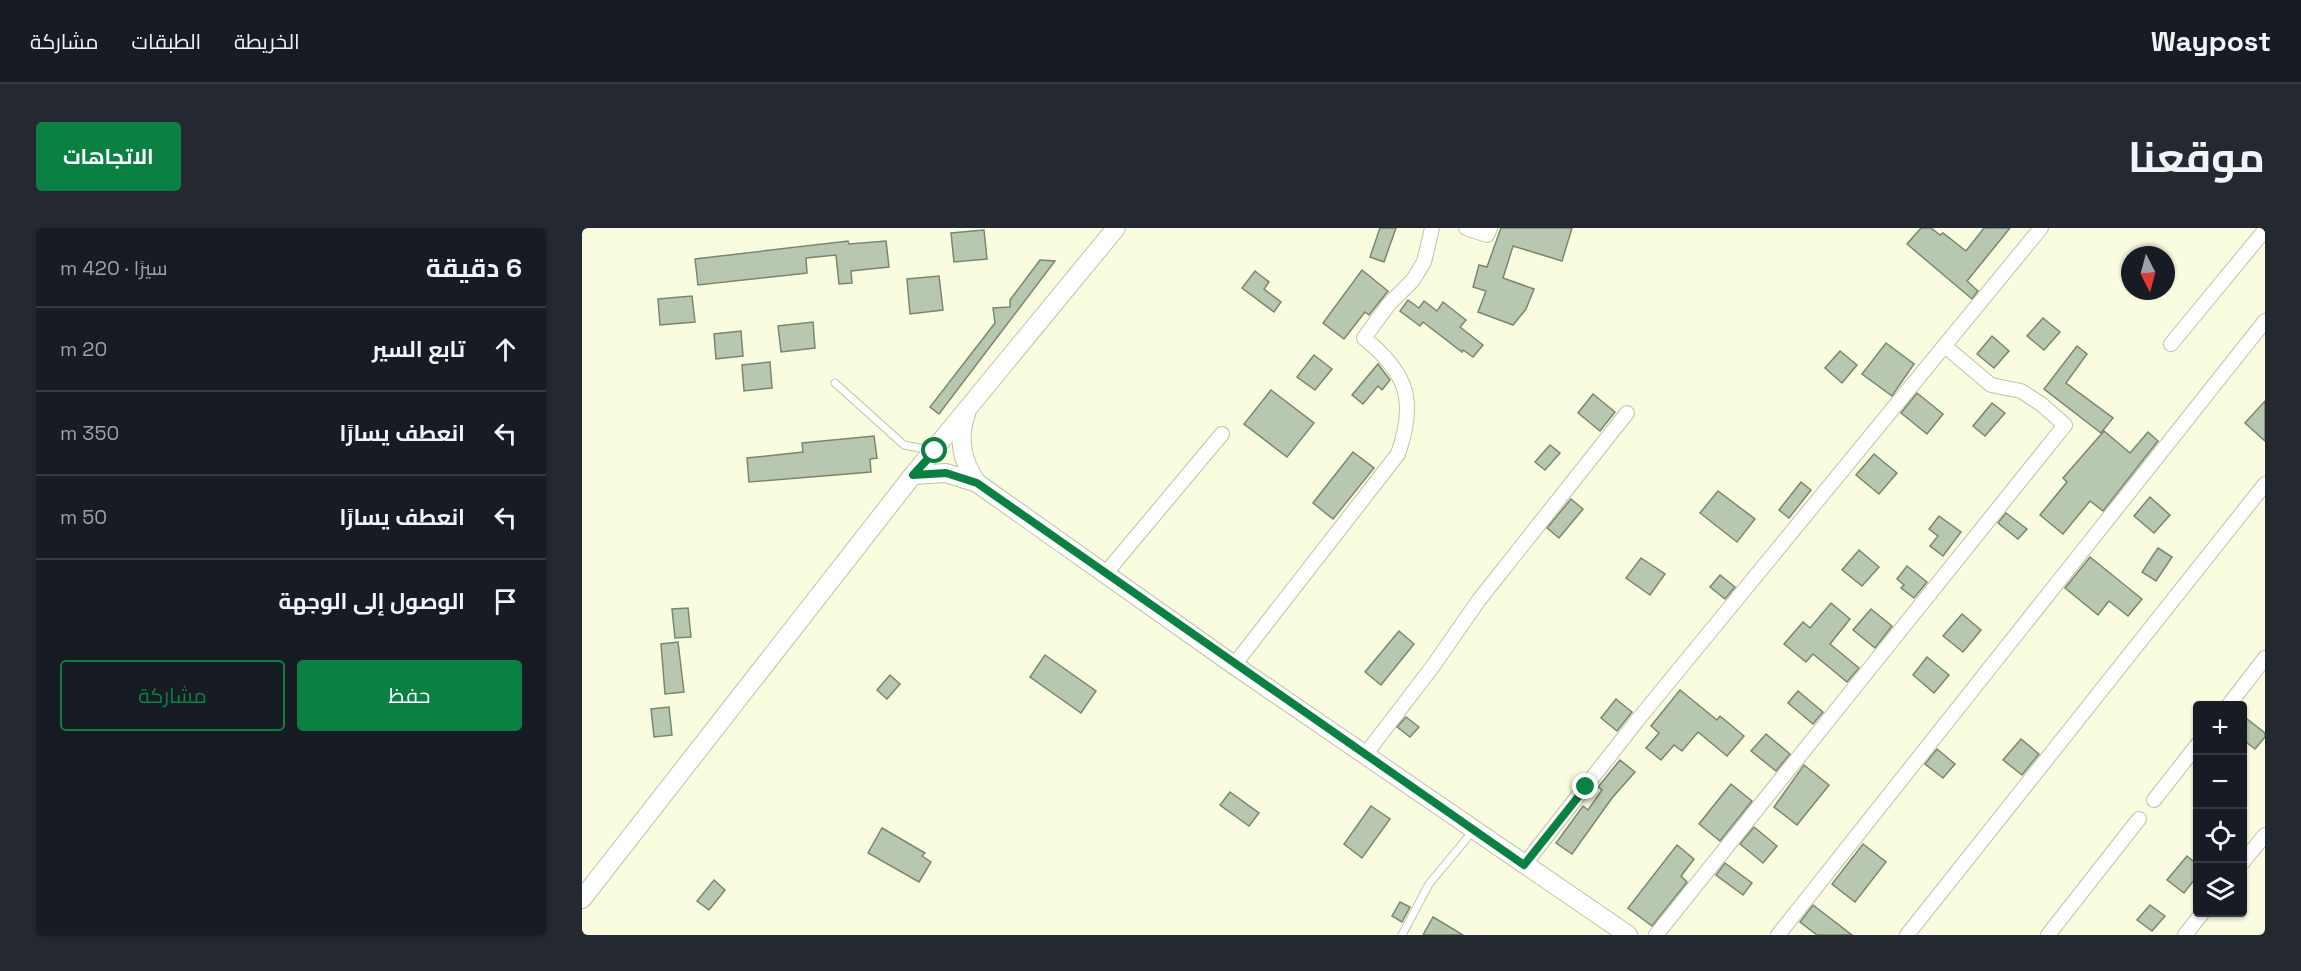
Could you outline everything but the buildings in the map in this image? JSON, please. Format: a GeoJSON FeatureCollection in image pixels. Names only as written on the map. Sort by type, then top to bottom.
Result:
{"type":"FeatureCollection","features":[{"type":"Feature","properties":{"kind":"street"},"geometry":{"type":"LineString","coordinates":[[582,899],[913,475],[1116,228]]}},
{"type":"Feature","properties":{"kind":"street"},"geometry":{"type":"LineString","coordinates":[[1234,664],[1398,454],[1405,434],[1407,407],[1402,379],[1388,358],[1364,338],[1389,304],[1413,280],[1424,261],[1432,228]]}},
{"type":"Feature","properties":{"kind":"street"},"geometry":{"type":"LineString","coordinates":[[1466,228],[1487,235],[1490,228]]}},
{"type":"Feature","properties":{"kind":"street"},"geometry":{"type":"LineString","coordinates":[[1524,865],[1636,722],[2041,228]]}},
{"type":"Feature","properties":{"kind":"street"},"geometry":{"type":"LineString","coordinates":[[2171,344],[2265,230]]}},
{"type":"Feature","properties":{"kind":"street"},"geometry":{"type":"LineString","coordinates":[[1778,935],[2265,321]]}},
{"type":"Feature","properties":{"kind":"street"},"geometry":{"type":"LineString","coordinates":[[1656,935],[2065,425],[2041,404],[2021,391],[1991,385],[1946,346]]}},
{"type":"Feature","properties":{"kind":"street"},"geometry":{"type":"LineString","coordinates":[[966,412],[961,433],[963,454],[977,483]]}},
{"type":"Feature","properties":{"kind":"street"},"geometry":{"type":"LineString","coordinates":[[1365,755],[1433,666],[1479,600],[1627,413]]}},
{"type":"Feature","properties":{"kind":"street"},"geometry":{"type":"LineString","coordinates":[[1105,574],[1222,434]]}},
{"type":"Feature","properties":{"kind":"street"},"geometry":{"type":"LineString","coordinates":[[913,475],[946,473],[977,483],[1365,755],[1628,935]]}},
{"type":"Feature","properties":{"kind":"street"},"geometry":{"type":"LineString","coordinates":[[1907,935],[2265,484]]}},
{"type":"Feature","properties":{"kind":"street"},"geometry":{"type":"LineString","coordinates":[[2231,701],[2265,658]]}},
{"type":"Feature","properties":{"kind":"street"},"geometry":{"type":"LineString","coordinates":[[2154,800],[2193,750]]}},
{"type":"Feature","properties":{"kind":"street"},"geometry":{"type":"LineString","coordinates":[[2048,935],[2139,819]]}},
{"type":"Feature","properties":{"kind":"street"},"geometry":{"type":"LineString","coordinates":[[2247,857],[2265,835]]}},
{"type":"Feature","properties":{"kind":"street"},"geometry":{"type":"LineString","coordinates":[[2185,935],[2199,917]]}},
{"type":"Feature","properties":{"kind":"lane"},"geometry":{"type":"LineString","coordinates":[[835,383],[904,445],[935,451]]}},
{"type":"Feature","properties":{"kind":"lane"},"geometry":{"type":"LineString","coordinates":[[1402,935],[1430,884],[1474,830]]}},
{"type":"Feature","properties":{"kind":"route"},"geometry":{"type":"LineString","coordinates":[[935,451],[913,475],[946,473],[977,483],[1524,865],[1586,787]]}}]}
